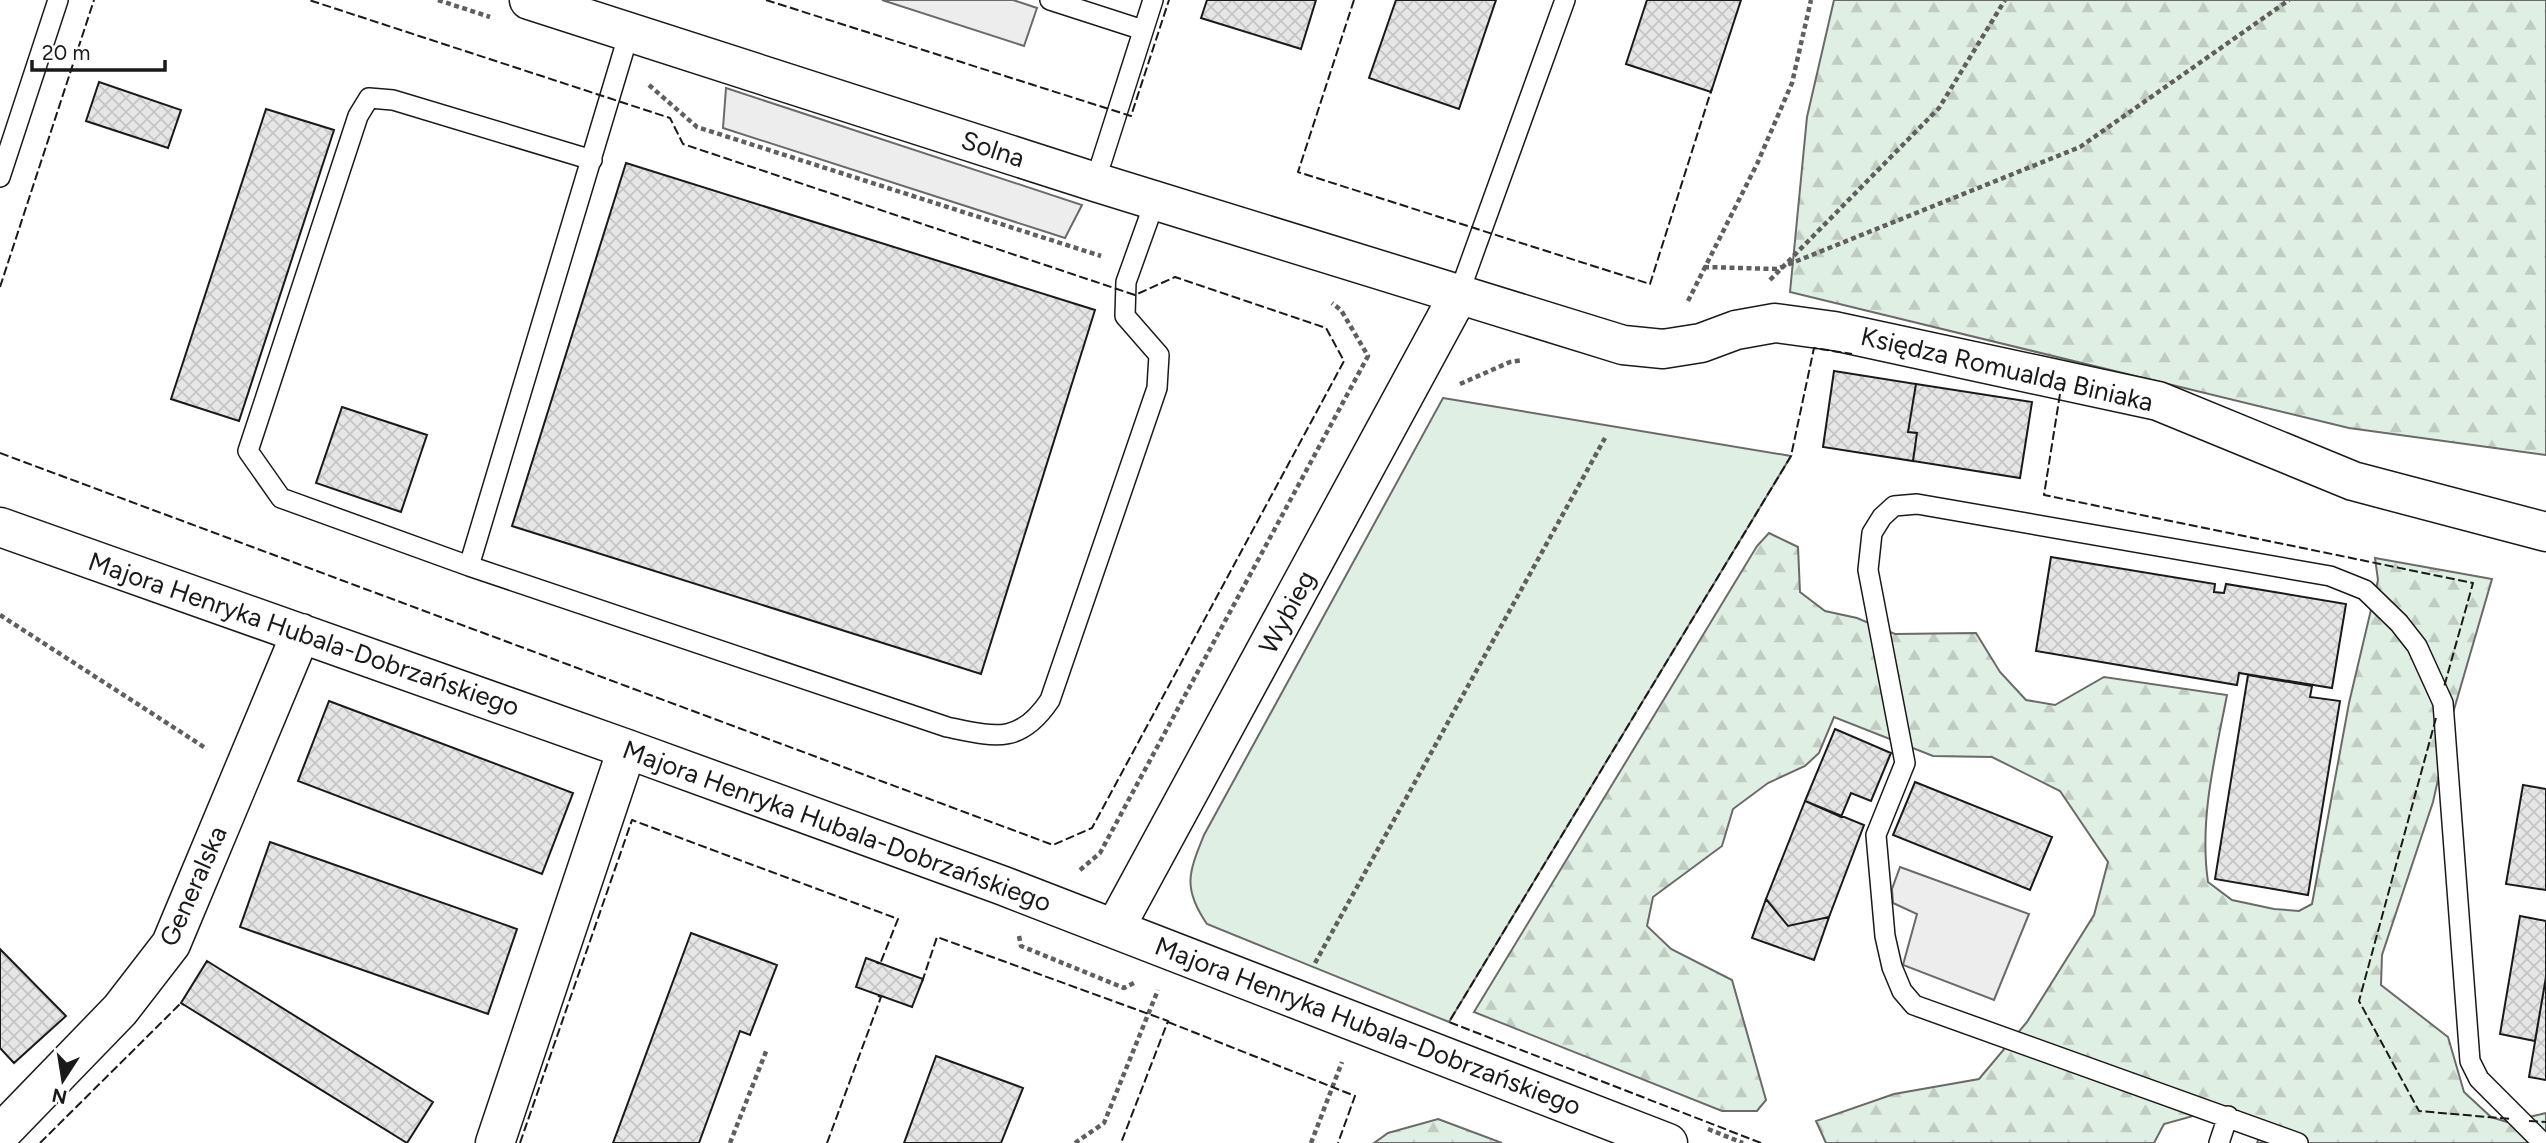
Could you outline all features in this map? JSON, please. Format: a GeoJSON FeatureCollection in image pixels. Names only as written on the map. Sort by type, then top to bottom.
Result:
{"type":"FeatureCollection","features":[{"type":"Feature","properties":{"kind":"street","name":"Solna"},"geometry":{"type":"LineString","coordinates":[[525,6],[629,33],[1458,296]]}},
{"type":"Feature","properties":{"kind":"street","name":"Księdza Romualda Biniaka"},"geometry":{"type":"LineString","coordinates":[[1458,296],[1623,345],[1664,348],[1701,343],[1736,330],[1775,323],[1834,331],[2158,401],[2353,481],[2546,532]]}},
{"type":"Feature","properties":{"kind":"street","name":"Wybieg"},"geometry":{"type":"LineString","coordinates":[[1115,928],[1458,296]]}},
{"type":"Feature","properties":{"kind":"street","name":"Majora Henryka Hubala-Dobrzańskiego"},"geometry":{"type":"LineString","coordinates":[[0,527],[627,749],[1115,928],[1668,1143]]}},
{"type":"Feature","properties":{"kind":"street","name":"Generalska"},"geometry":{"type":"LineString","coordinates":[[0,1134],[120,1010],[171,944],[301,633]]}},
{"type":"Feature","properties":{"kind":"street"},"geometry":{"type":"LineString","coordinates":[[495,1143],[627,749]]}},
{"type":"Feature","properties":{"kind":"lane"},"geometry":{"type":"LineString","coordinates":[[0,177],[58,0]]}},
{"type":"Feature","properties":{"kind":"lane"},"geometry":{"type":"LineString","coordinates":[[1050,0],[1143,30]]}},
{"type":"Feature","properties":{"kind":"lane"},"geometry":{"type":"LineString","coordinates":[[1095,182],[1153,0]]}},
{"type":"Feature","properties":{"kind":"lane"},"geometry":{"type":"LineString","coordinates":[[1458,296],[1565,0]]}},
{"type":"Feature","properties":{"kind":"lane"},"geometry":{"type":"LineString","coordinates":[[469,566],[629,33]]}},
{"type":"Feature","properties":{"kind":"lane"},"geometry":{"type":"LineString","coordinates":[[592,160],[393,100],[369,98],[358,116],[248,451],[281,498],[469,566],[947,727],[987,736],[1018,734],[1036,721],[1050,700],[1157,388],[1159,355],[1125,316],[1126,282],[1155,201]]}},
{"type":"Feature","properties":{"kind":"lane"},"geometry":{"type":"LineString","coordinates":[[2298,1143],[1914,1005],[1902,991],[1892,967],[1885,936],[1876,835],[1905,763],[1868,570],[1872,533],[1882,517],[1895,506],[1917,503],[2330,576],[2365,590],[2399,623],[2417,646],[2443,703],[2470,1061],[2479,1079],[2543,1143]]}},
{"type":"Feature","properties":{"kind":"lane"},"geometry":{"type":"LineString","coordinates":[[2218,1143],[2228,1116]]}},
{"type":"Feature","properties":{"kind":"path"},"geometry":{"type":"LineString","coordinates":[[438,0],[525,6]]}},
{"type":"Feature","properties":{"kind":"path"},"geometry":{"type":"LineString","coordinates":[[1664,348],[1757,164],[1792,83],[1811,0]]}},
{"type":"Feature","properties":{"kind":"path"},"geometry":{"type":"LineString","coordinates":[[1736,330],[1777,269],[1939,108],[2005,0]]}},
{"type":"Feature","properties":{"kind":"path"},"geometry":{"type":"LineString","coordinates":[[1704,268],[1777,269],[2080,147],[2289,0]]}},
{"type":"Feature","properties":{"kind":"path"},"geometry":{"type":"LineString","coordinates":[[620,70],[647,83],[697,127],[1089,253],[1134,258]]}},
{"type":"Feature","properties":{"kind":"path"},"geometry":{"type":"LineString","coordinates":[[1100,853],[1367,356],[1341,310],[1335,304],[1322,299]]}},
{"type":"Feature","properties":{"kind":"path"},"geometry":{"type":"LineString","coordinates":[[1297,998],[1605,438]]}},
{"type":"Feature","properties":{"kind":"path"},"geometry":{"type":"LineString","coordinates":[[0,615],[244,771]]}},
{"type":"Feature","properties":{"kind":"path"},"geometry":{"type":"LineString","coordinates":[[1075,1143],[1104,1123],[1174,950]]}},
{"type":"Feature","properties":{"kind":"path"},"geometry":{"type":"LineString","coordinates":[[1311,1143],[1359,1022]]}},
{"type":"Feature","properties":{"kind":"path"},"geometry":{"type":"LineString","coordinates":[[730,1143],[767,1048]]}},
{"type":"Feature","properties":{"kind":"green space"},"geometry":{"type":"Polygon","coordinates":[[[1834,0],[2546,0],[2546,455],[2349,428],[1790,292],[1807,117],[1834,0]]]}},
{"type":"Feature","properties":{"kind":"green space"},"geometry":{"type":"Polygon","coordinates":[[[1443,398],[1791,456],[1449,1022],[1207,924],[1194,900],[1190,880],[1204,835],[1443,398]]]}},
{"type":"Feature","properties":{"kind":"green space"},"geometry":{"type":"Polygon","coordinates":[[[1769,533],[1798,547],[1800,592],[1825,611],[1857,618],[1895,634],[1976,633],[2000,672],[2026,700],[2055,705],[2104,677],[2227,695],[2207,812],[2205,835],[2208,882],[2232,900],[2299,911],[2312,904],[2349,703],[2378,580],[2375,558],[2492,579],[2453,713],[2433,802],[2382,955],[2381,985],[2448,1037],[2464,1092],[2491,1117],[2507,1122],[2546,1113],[2546,1143],[2257,1143],[2262,1129],[2225,1107],[2164,1124],[2154,1143],[1826,1143],[1816,1121],[1894,1094],[1979,1079],[2027,1022],[2094,915],[2108,862],[2060,791],[1992,757],[1933,756],[1834,717],[1819,753],[1805,766],[1768,783],[1733,809],[1722,846],[1653,897],[1647,926],[1671,949],[1732,980],[1766,1100],[1757,1111],[1722,1111],[1474,1012],[1757,546],[1769,533]]]}},
{"type":"Feature","properties":{"kind":"green space"},"geometry":{"type":"Polygon","coordinates":[[[1438,1119],[1502,1143],[1374,1143],[1388,1133],[1438,1119]]]}},
{"type":"Feature","properties":{"kind":"shaded area"},"geometry":{"type":"Polygon","coordinates":[[[882,0],[1013,0],[1037,8],[1024,46],[882,0]]]}},
{"type":"Feature","properties":{"kind":"shaded area"},"geometry":{"type":"Polygon","coordinates":[[[726,88],[1082,205],[1065,238],[723,128],[726,88]]]}},
{"type":"Feature","properties":{"kind":"shaded area"},"geometry":{"type":"Polygon","coordinates":[[[1900,867],[2029,914],[1994,1000],[1903,965],[1917,914],[1893,903],[1892,889],[1900,867]]]}},
{"type":"Feature","properties":{"kind":"building"},"geometry":{"type":"Polygon","coordinates":[[[1207,0],[1316,0],[1301,49],[1201,18],[1207,0]]]}},
{"type":"Feature","properties":{"kind":"building"},"geometry":{"type":"Polygon","coordinates":[[[1396,0],[1496,0],[1459,109],[1369,78],[1396,0]]]}},
{"type":"Feature","properties":{"kind":"building"},"geometry":{"type":"Polygon","coordinates":[[[1647,0],[1741,0],[1711,92],[1626,64],[1647,0]]]}},
{"type":"Feature","properties":{"kind":"building"},"geometry":{"type":"Polygon","coordinates":[[[99,82],[181,110],[168,148],[86,121],[99,82]]]}},
{"type":"Feature","properties":{"kind":"building"},"geometry":{"type":"Polygon","coordinates":[[[266,109],[334,130],[239,421],[171,399],[266,109]]]}},
{"type":"Feature","properties":{"kind":"building"},"geometry":{"type":"Polygon","coordinates":[[[626,163],[1095,310],[981,674],[512,526],[626,163]]]}},
{"type":"Feature","properties":{"kind":"building"},"geometry":{"type":"Polygon","coordinates":[[[1834,371],[1916,384],[1908,432],[1917,433],[1913,461],[1823,447],[1834,371]]]}},
{"type":"Feature","properties":{"kind":"building"},"geometry":{"type":"Polygon","coordinates":[[[1916,384],[2032,402],[2020,478],[1913,461],[1917,433],[1908,432],[1916,384]]]}},
{"type":"Feature","properties":{"kind":"building"},"geometry":{"type":"Polygon","coordinates":[[[342,407],[427,435],[401,512],[316,483],[342,407]]]}},
{"type":"Feature","properties":{"kind":"building"},"geometry":{"type":"Polygon","coordinates":[[[2051,557],[2215,584],[2214,592],[2224,593],[2226,584],[2346,604],[2332,688],[2239,673],[2237,685],[2036,651],[2051,557]]]}},
{"type":"Feature","properties":{"kind":"building"},"geometry":{"type":"Polygon","coordinates":[[[2248,675],[2312,686],[2310,697],[2340,701],[2308,895],[2215,879],[2248,675]]]}},
{"type":"Feature","properties":{"kind":"building"},"geometry":{"type":"Polygon","coordinates":[[[329,701],[573,793],[542,874],[298,781],[329,701]]]}},
{"type":"Feature","properties":{"kind":"building"},"geometry":{"type":"Polygon","coordinates":[[[1835,729],[1891,753],[1871,801],[1851,793],[1841,817],[1805,801],[1835,729]]]}},
{"type":"Feature","properties":{"kind":"building"},"geometry":{"type":"Polygon","coordinates":[[[1915,782],[2052,837],[2030,890],[1893,835],[1915,782]]]}},
{"type":"Feature","properties":{"kind":"building"},"geometry":{"type":"Polygon","coordinates":[[[2523,785],[2546,789],[2546,890],[2506,884],[2523,785]]]}},
{"type":"Feature","properties":{"kind":"building"},"geometry":{"type":"Polygon","coordinates":[[[1805,801],[1864,825],[1829,917],[1788,926],[1766,899],[1805,801]]]}},
{"type":"Feature","properties":{"kind":"building"},"geometry":{"type":"Polygon","coordinates":[[[270,842],[517,929],[488,1014],[240,927],[270,842]]]}},
{"type":"Feature","properties":{"kind":"building"},"geometry":{"type":"Polygon","coordinates":[[[1766,899],[1788,926],[1829,917],[1814,960],[1752,938],[1766,899]]]}},
{"type":"Feature","properties":{"kind":"building"},"geometry":{"type":"Polygon","coordinates":[[[2520,916],[2546,921],[2546,977],[2535,1041],[2500,1034],[2520,916]]]}},
{"type":"Feature","properties":{"kind":"building"},"geometry":{"type":"Polygon","coordinates":[[[691,933],[777,965],[750,1035],[740,1031],[699,1143],[613,1143],[691,933]]]}},
{"type":"Feature","properties":{"kind":"building"},"geometry":{"type":"Polygon","coordinates":[[[0,949],[66,1016],[14,1063],[0,1048],[0,949]]]}},
{"type":"Feature","properties":{"kind":"building"},"geometry":{"type":"Polygon","coordinates":[[[866,958],[923,979],[912,1007],[856,987],[866,958]]]}},
{"type":"Feature","properties":{"kind":"building"},"geometry":{"type":"Polygon","coordinates":[[[207,961],[433,1102],[407,1143],[181,1003],[207,961]]]}},
{"type":"Feature","properties":{"kind":"building"},"geometry":{"type":"Polygon","coordinates":[[[2546,977],[2546,1080],[2529,1077],[2546,977]]]}},
{"type":"Feature","properties":{"kind":"building"},"geometry":{"type":"Polygon","coordinates":[[[936,1056],[1023,1088],[1001,1143],[904,1143],[936,1056]]]}},
{"type":"Feature","properties":{"kind":"fence"},"geometry":{"type":"LineString","coordinates":[[0,287],[94,0]]}},
{"type":"Feature","properties":{"kind":"fence"},"geometry":{"type":"LineString","coordinates":[[0,453],[1053,845],[1092,828],[1344,361],[1326,328],[1175,277],[1135,295],[683,144],[670,118],[309,0]]}},
{"type":"Feature","properties":{"kind":"fence"},"geometry":{"type":"LineString","coordinates":[[766,0],[1131,116],[1169,0]]}},
{"type":"Feature","properties":{"kind":"fence"},"geometry":{"type":"LineString","coordinates":[[1354,0],[1298,172],[1650,284],[1712,88]]}},
{"type":"Feature","properties":{"kind":"fence"},"geometry":{"type":"LineString","coordinates":[[1761,1143],[1449,1022],[1791,456],[1814,348],[1852,354]]}},
{"type":"Feature","properties":{"kind":"fence"},"geometry":{"type":"LineString","coordinates":[[2060,394],[2044,495],[2473,583],[2444,687]]}},
{"type":"Feature","properties":{"kind":"fence"},"geometry":{"type":"LineString","coordinates":[[2436,718],[2359,1001],[2419,1111],[2511,1119]]}},
{"type":"Feature","properties":{"kind":"fence"},"geometry":{"type":"LineString","coordinates":[[520,1143],[632,820],[898,919],[880,964],[876,962]]}},
{"type":"Feature","properties":{"kind":"fence"},"geometry":{"type":"LineString","coordinates":[[922,982],[937,937],[1168,1021],[1121,1143]]}},
{"type":"Feature","properties":{"kind":"fence"},"geometry":{"type":"LineString","coordinates":[[827,1143],[881,997],[876,995]]}},
{"type":"Feature","properties":{"kind":"fence"},"geometry":{"type":"LineString","coordinates":[[40,1143],[181,1003],[184,1005]]}},
{"type":"Feature","properties":{"kind":"fence"},"geometry":{"type":"LineString","coordinates":[[1168,1022],[1355,1096],[1338,1143]]}},
{"type":"Feature","properties":{"kind":"fence"},"geometry":{"type":"LineString","coordinates":[[2529,1121],[2546,1122]]}}]}
